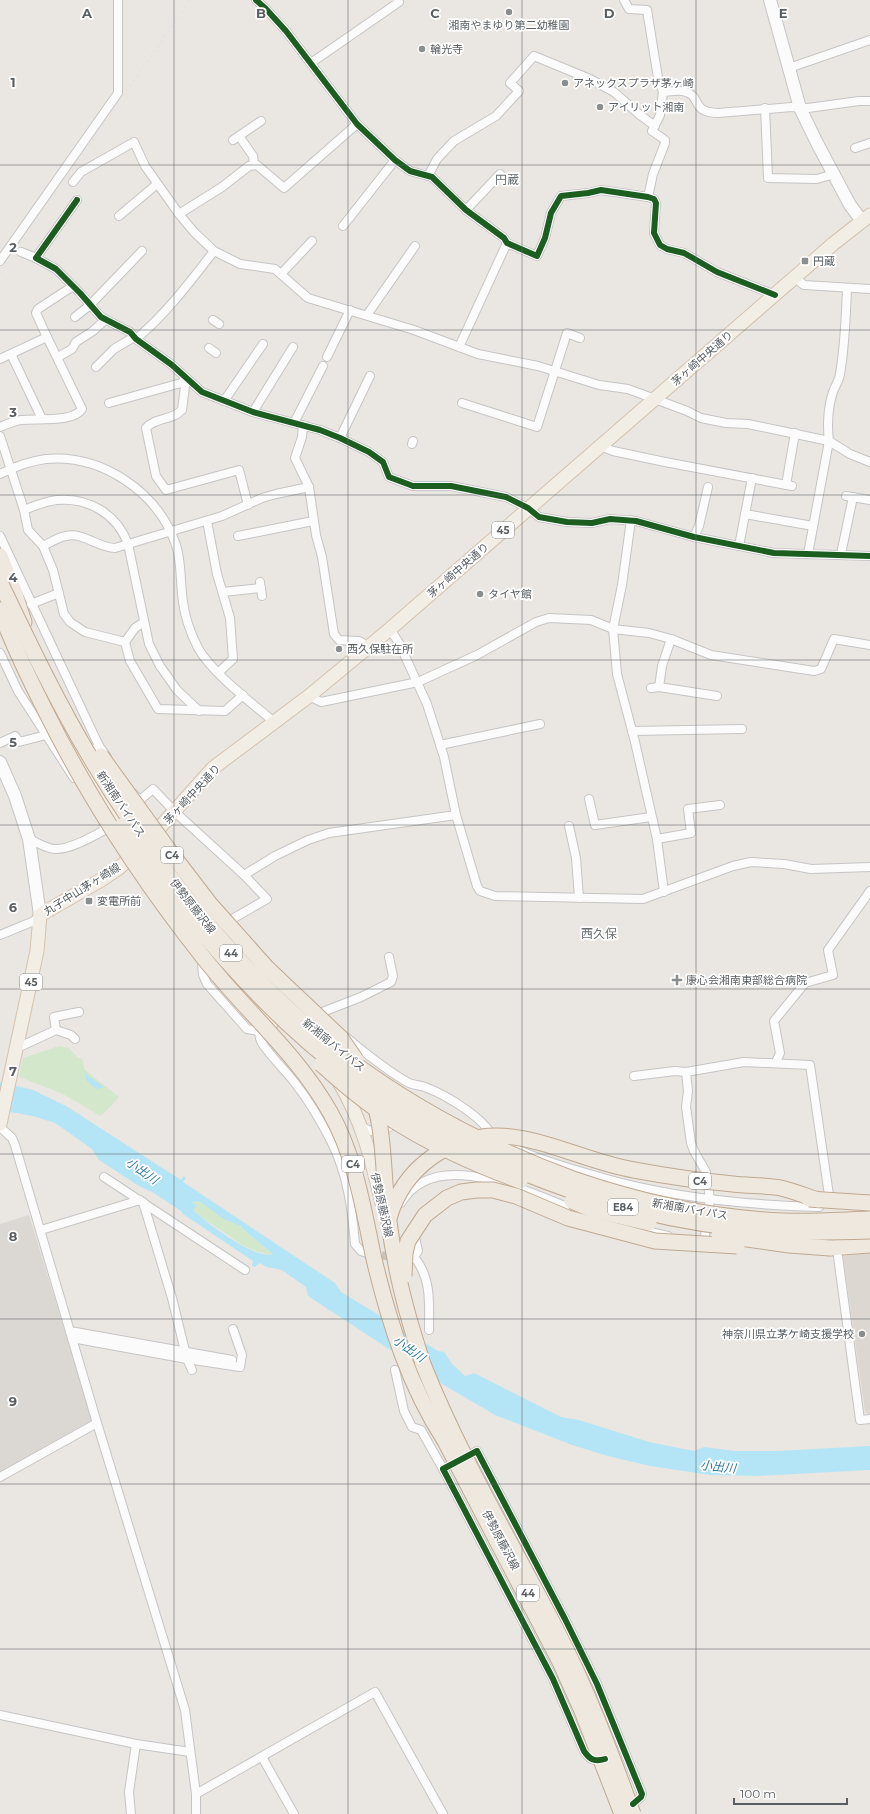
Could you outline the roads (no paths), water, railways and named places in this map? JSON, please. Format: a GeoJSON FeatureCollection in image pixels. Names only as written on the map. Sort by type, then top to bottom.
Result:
{"type":"FeatureCollection","features":[{"type":"Feature","properties":{"kind":"highway"},"geometry":{"type":"LineString","coordinates":[[1,558],[14,591],[37,667]]}},
{"type":"Feature","properties":{"kind":"highway","name":"新湘南バイパス"},"geometry":{"type":"LineString","coordinates":[[0,582],[37,667],[83,745],[119,802],[158,858],[199,912],[249,968],[309,1026],[399,1101],[497,1148],[539,1166],[607,1190],[672,1206],[733,1216],[784,1221],[870,1220]]}},
{"type":"Feature","properties":{"kind":"highway","name":"新湘南バイパス"},"geometry":{"type":"LineString","coordinates":[[0,609],[30,672],[75,752],[111,810],[167,889],[220,954],[287,1023],[324,1054],[467,1146],[508,1166],[594,1199],[688,1221],[770,1231],[870,1231]]}},
{"type":"Feature","properties":{"kind":"highway","name":"C4"},"geometry":{"type":"LineString","coordinates":[[0,609],[10,636],[50,722],[82,781],[114,834],[203,957],[236,997],[281,1044],[308,1077],[331,1113],[356,1174],[378,1276],[400,1347],[428,1413],[445,1441],[560,1662],[630,1812]]}},
{"type":"Feature","properties":{"kind":"highway"},"geometry":{"type":"LineString","coordinates":[[0,616],[37,667]]}},
{"type":"Feature","properties":{"kind":"highway","name":"C4"},"geometry":{"type":"LineString","coordinates":[[37,667],[210,904],[267,968],[342,1038],[358,1064],[372,1093],[380,1125],[391,1239],[404,1302],[421,1336]]}},
{"type":"Feature","properties":{"kind":"highway"},"geometry":{"type":"LineString","coordinates":[[202,940],[266,1014],[343,1084],[388,1117],[438,1145],[489,1169],[593,1210],[626,1219],[762,1242],[833,1248],[870,1246]]}},
{"type":"Feature","properties":{"kind":"highway"},"geometry":{"type":"LineString","coordinates":[[264,987],[370,1066],[420,1097],[478,1128],[531,1149],[626,1177],[660,1183],[732,1193],[824,1203],[870,1204]]}},
{"type":"Feature","properties":{"kind":"highway","name":"C4"},"geometry":{"type":"LineString","coordinates":[[445,1441],[414,1369],[401,1332],[388,1281],[385,1258],[387,1228],[396,1200],[411,1176],[437,1154],[457,1143],[480,1137],[513,1137],[546,1143],[632,1170],[701,1181],[780,1188],[824,1203]]}},
{"type":"Feature","properties":{"kind":"highway","name":"C4"},"geometry":{"type":"LineString","coordinates":[[630,1812],[602,1731],[580,1678],[449,1425],[431,1385],[421,1336],[404,1278],[403,1266],[408,1241],[419,1223],[432,1208],[447,1198],[468,1191],[493,1190],[516,1196],[568,1218],[655,1240],[688,1244],[810,1250],[833,1248]]}},
{"type":"Feature","properties":{"kind":"main road","name":"茅ヶ崎中央通り"},"geometry":{"type":"LineString","coordinates":[[142,847],[213,768],[309,696],[390,629],[654,399],[866,218]]}},
{"type":"Feature","properties":{"kind":"main road","name":"伊勢原藤沢線"},"geometry":{"type":"LineString","coordinates":[[0,587],[77,751],[117,816],[226,947],[300,1026],[324,1059],[348,1097],[360,1125],[374,1169],[400,1278],[441,1396],[458,1434],[563,1635],[598,1709],[630,1812]]}},
{"type":"Feature","properties":{"kind":"main road","name":"伊勢原藤沢線"},"geometry":{"type":"LineString","coordinates":[[0,602],[86,754],[142,847],[168,894],[202,940]]}},
{"type":"Feature","properties":{"kind":"main road","name":"丸子中山茅ヶ崎線"},"geometry":{"type":"LineString","coordinates":[[0,1124],[37,951],[40,915],[119,868],[142,847]]}},
{"type":"Feature","properties":{"kind":"main road","name":"伊勢原藤沢線"},"geometry":{"type":"LineString","coordinates":[[266,1014],[311,1074],[333,1109],[352,1151],[364,1192],[381,1274],[392,1313],[417,1379],[565,1664],[605,1759],[630,1812]]}},
{"type":"Feature","properties":{"kind":"street"},"geometry":{"type":"LineString","coordinates":[[0,261],[118,93],[118,0]]}},
{"type":"Feature","properties":{"kind":"street"},"geometry":{"type":"LineString","coordinates":[[256,0],[266,8],[311,63],[332,94],[357,124],[410,172],[432,177],[466,210],[504,238],[507,243],[537,256],[545,238],[551,213],[561,196],[601,190],[648,197],[656,203],[654,233],[660,245],[667,249],[684,253],[717,272],[775,295]]}},
{"type":"Feature","properties":{"kind":"street"},"geometry":{"type":"LineString","coordinates":[[311,63],[399,2],[398,0]]}},
{"type":"Feature","properties":{"kind":"street"},"geometry":{"type":"LineString","coordinates":[[624,0],[629,9],[647,10],[658,78],[663,92],[662,106],[652,131],[665,140],[665,143],[653,174],[648,197]]}},
{"type":"Feature","properties":{"kind":"street"},"geometry":{"type":"LineString","coordinates":[[770,0],[800,108],[850,205],[866,218]]}},
{"type":"Feature","properties":{"kind":"street"},"geometry":{"type":"LineString","coordinates":[[789,68],[870,40]]}},
{"type":"Feature","properties":{"kind":"street"},"geometry":{"type":"LineString","coordinates":[[428,176],[437,159],[454,141],[496,116],[505,108],[519,91],[510,83],[534,56],[590,79],[614,92],[655,126]]}},
{"type":"Feature","properties":{"kind":"street"},"geometry":{"type":"LineString","coordinates":[[663,92],[688,92],[702,110],[707,113],[718,114],[766,108],[808,108],[859,101],[870,101]]}},
{"type":"Feature","properties":{"kind":"street"},"geometry":{"type":"LineString","coordinates":[[766,108],[768,178],[817,179],[834,174]]}},
{"type":"Feature","properties":{"kind":"street"},"geometry":{"type":"LineString","coordinates":[[254,164],[253,156],[236,138],[261,121]]}},
{"type":"Feature","properties":{"kind":"street"},"geometry":{"type":"LineString","coordinates":[[254,164],[284,188],[357,124]]}},
{"type":"Feature","properties":{"kind":"street"},"geometry":{"type":"LineString","coordinates":[[74,182],[81,172],[134,142],[145,166],[178,214],[214,251],[240,264],[275,269],[308,298],[367,315],[478,354],[538,366],[598,385],[628,389],[687,411],[701,418],[715,422],[748,424],[829,441],[850,454],[870,462]]}},
{"type":"Feature","properties":{"kind":"street"},"geometry":{"type":"LineString","coordinates":[[855,148],[870,143]]}},
{"type":"Feature","properties":{"kind":"street"},"geometry":{"type":"LineString","coordinates":[[343,226],[395,160]]}},
{"type":"Feature","properties":{"kind":"street"},"geometry":{"type":"LineString","coordinates":[[178,214],[222,187],[249,166],[254,164]]}},
{"type":"Feature","properties":{"kind":"street"},"geometry":{"type":"LineString","coordinates":[[466,210],[500,174]]}},
{"type":"Feature","properties":{"kind":"street"},"geometry":{"type":"LineString","coordinates":[[119,216],[157,184]]}},
{"type":"Feature","properties":{"kind":"street"},"geometry":{"type":"LineString","coordinates":[[36,258],[77,200]]}},
{"type":"Feature","properties":{"kind":"street"},"geometry":{"type":"LineString","coordinates":[[281,274],[312,240]]}},
{"type":"Feature","properties":{"kind":"street"},"geometry":{"type":"LineString","coordinates":[[459,347],[507,243]]}},
{"type":"Feature","properties":{"kind":"street"},"geometry":{"type":"LineString","coordinates":[[367,315],[415,246]]}},
{"type":"Feature","properties":{"kind":"street"},"geometry":{"type":"LineString","coordinates":[[75,317],[90,305],[142,251]]}},
{"type":"Feature","properties":{"kind":"street"},"geometry":{"type":"LineString","coordinates":[[96,366],[114,349],[148,329],[188,284],[214,251]]}},
{"type":"Feature","properties":{"kind":"street"},"geometry":{"type":"LineString","coordinates":[[21,252],[56,269],[105,320],[120,326],[172,365],[202,392],[253,412],[303,425],[340,438],[369,452],[383,462],[389,477],[413,486],[451,486],[506,497],[528,508],[539,517],[567,522],[592,524],[610,519],[632,520],[694,538],[774,553],[870,556]]}},
{"type":"Feature","properties":{"kind":"street"},"geometry":{"type":"LineString","coordinates":[[795,278],[804,285],[870,289]]}},
{"type":"Feature","properties":{"kind":"street"},"geometry":{"type":"LineString","coordinates":[[0,427],[19,420],[68,417],[80,413],[82,409],[36,313],[38,309],[73,286]]}},
{"type":"Feature","properties":{"kind":"street"},"geometry":{"type":"LineString","coordinates":[[808,554],[829,441],[828,424],[833,392],[840,377],[843,359],[846,330],[847,288]]}},
{"type":"Feature","properties":{"kind":"street"},"geometry":{"type":"LineString","coordinates":[[327,357],[350,310]]}},
{"type":"Feature","properties":{"kind":"street"},"geometry":{"type":"LineString","coordinates":[[58,357],[72,350],[76,342],[93,331],[105,320]]}},
{"type":"Feature","properties":{"kind":"street"},"geometry":{"type":"LineString","coordinates":[[462,403],[536,427],[567,333],[580,338]]}},
{"type":"Feature","properties":{"kind":"street"},"geometry":{"type":"LineString","coordinates":[[0,359],[47,337]]}},
{"type":"Feature","properties":{"kind":"street"},"geometry":{"type":"LineString","coordinates":[[224,401],[263,344]]}},
{"type":"Feature","properties":{"kind":"street"},"geometry":{"type":"LineString","coordinates":[[253,412],[293,347]]}},
{"type":"Feature","properties":{"kind":"street"},"geometry":{"type":"LineString","coordinates":[[11,354],[42,419]]}},
{"type":"Feature","properties":{"kind":"street"},"geometry":{"type":"LineString","coordinates":[[294,423],[323,366]]}},
{"type":"Feature","properties":{"kind":"street"},"geometry":{"type":"LineString","coordinates":[[340,438],[370,376]]}},
{"type":"Feature","properties":{"kind":"street"},"geometry":{"type":"LineString","coordinates":[[109,403],[181,383],[186,378]]}},
{"type":"Feature","properties":{"kind":"street"},"geometry":{"type":"LineString","coordinates":[[186,378],[182,410],[179,414],[153,422],[146,428],[156,476],[166,490],[239,470],[248,505]]}},
{"type":"Feature","properties":{"kind":"street"},"geometry":{"type":"LineString","coordinates":[[303,425],[302,437],[295,458],[309,487],[313,521],[322,557],[334,634],[336,638],[343,641],[359,641],[368,646]]}},
{"type":"Feature","properties":{"kind":"street"},"geometry":{"type":"LineString","coordinates":[[600,446],[620,452],[789,485],[795,433]]}},
{"type":"Feature","properties":{"kind":"street"},"geometry":{"type":"LineString","coordinates":[[0,436],[24,510],[28,530],[43,546],[53,570],[64,614],[70,622],[85,632],[125,642]]}},
{"type":"Feature","properties":{"kind":"street"},"geometry":{"type":"LineString","coordinates":[[0,474],[31,462],[60,459],[76,461],[110,471],[140,491],[162,516],[176,545],[186,620],[199,649],[219,672],[274,722]]}},
{"type":"Feature","properties":{"kind":"street"},"geometry":{"type":"LineString","coordinates":[[739,546],[752,478]]}},
{"type":"Feature","properties":{"kind":"street"},"geometry":{"type":"LineString","coordinates":[[43,546],[60,538],[72,535],[84,537],[110,548],[207,521],[234,512],[276,494],[309,487]]}},
{"type":"Feature","properties":{"kind":"street"},"geometry":{"type":"LineString","coordinates":[[694,538],[699,526],[708,487]]}},
{"type":"Feature","properties":{"kind":"street"},"geometry":{"type":"LineString","coordinates":[[841,554],[850,497],[870,500]]}},
{"type":"Feature","properties":{"kind":"street"},"geometry":{"type":"LineString","coordinates":[[24,510],[56,500],[79,501],[96,506],[117,523],[125,534],[128,544],[149,644],[160,666],[177,690],[199,711]]}},
{"type":"Feature","properties":{"kind":"street"},"geometry":{"type":"LineString","coordinates":[[745,514],[813,526]]}},
{"type":"Feature","properties":{"kind":"street"},"geometry":{"type":"LineString","coordinates":[[632,520],[622,585],[613,628],[617,674],[657,839],[664,892]]}},
{"type":"Feature","properties":{"kind":"street"},"geometry":{"type":"LineString","coordinates":[[207,521],[217,574],[230,618],[233,659],[219,672]]}},
{"type":"Feature","properties":{"kind":"street"},"geometry":{"type":"LineString","coordinates":[[238,536],[313,521]]}},
{"type":"Feature","properties":{"kind":"street"},"geometry":{"type":"LineString","coordinates":[[0,536],[99,746],[137,798],[140,800],[142,799],[153,789],[175,812],[244,875],[267,899],[227,922]]}},
{"type":"Feature","properties":{"kind":"street"},"geometry":{"type":"LineString","coordinates":[[223,592],[261,589]]}},
{"type":"Feature","properties":{"kind":"street"},"geometry":{"type":"LineString","coordinates":[[31,604],[59,593]]}},
{"type":"Feature","properties":{"kind":"street"},"geometry":{"type":"LineString","coordinates":[[309,696],[320,702],[418,682],[477,655],[536,622],[549,618],[591,620],[613,628],[671,639],[711,655],[814,671],[821,669],[834,639],[870,645]]}},
{"type":"Feature","properties":{"kind":"street"},"geometry":{"type":"LineString","coordinates":[[125,642],[135,628],[144,622]]}},
{"type":"Feature","properties":{"kind":"street"},"geometry":{"type":"LineString","coordinates":[[390,629],[399,643],[428,704],[440,745],[456,815],[477,886],[480,890],[495,896],[643,899],[733,866],[751,862],[784,864],[811,869],[870,867]]}},
{"type":"Feature","properties":{"kind":"street"},"geometry":{"type":"LineString","coordinates":[[660,687],[662,666],[671,639]]}},
{"type":"Feature","properties":{"kind":"street"},"geometry":{"type":"LineString","coordinates":[[125,642],[130,661],[158,709],[225,711],[243,695]]}},
{"type":"Feature","properties":{"kind":"street"},"geometry":{"type":"LineString","coordinates":[[0,652],[18,691],[104,824],[103,831],[62,849],[54,850],[28,839]]}},
{"type":"Feature","properties":{"kind":"street"},"geometry":{"type":"LineString","coordinates":[[650,688],[660,687],[717,696]]}},
{"type":"Feature","properties":{"kind":"street"},"geometry":{"type":"LineString","coordinates":[[440,745],[540,724]]}},
{"type":"Feature","properties":{"kind":"street"},"geometry":{"type":"LineString","coordinates":[[632,731],[742,729]]}},
{"type":"Feature","properties":{"kind":"street"},"geometry":{"type":"LineString","coordinates":[[0,743],[15,736],[19,742],[46,735]]}},
{"type":"Feature","properties":{"kind":"street"},"geometry":{"type":"LineString","coordinates":[[86,754],[99,746]]}},
{"type":"Feature","properties":{"kind":"street"},"geometry":{"type":"LineString","coordinates":[[0,762],[15,796],[28,839],[40,915],[34,921],[0,936]]}},
{"type":"Feature","properties":{"kind":"street"},"geometry":{"type":"LineString","coordinates":[[589,799],[595,825],[651,817]]}},
{"type":"Feature","properties":{"kind":"street"},"geometry":{"type":"LineString","coordinates":[[657,839],[691,833],[688,809],[720,805]]}},
{"type":"Feature","properties":{"kind":"street"},"geometry":{"type":"LineString","coordinates":[[244,875],[275,856],[308,840],[329,833],[456,815]]}},
{"type":"Feature","properties":{"kind":"street"},"geometry":{"type":"LineString","coordinates":[[104,824],[117,816]]}},
{"type":"Feature","properties":{"kind":"street"},"geometry":{"type":"LineString","coordinates":[[569,826],[576,858],[579,898]]}},
{"type":"Feature","properties":{"kind":"street"},"geometry":{"type":"LineString","coordinates":[[776,1062],[780,1053],[774,1020],[805,983],[833,975],[828,950],[870,891]]}},
{"type":"Feature","properties":{"kind":"street"},"geometry":{"type":"LineString","coordinates":[[150,892],[231,1001],[237,1007],[238,1005]]}},
{"type":"Feature","properties":{"kind":"street"},"geometry":{"type":"LineString","coordinates":[[157,902],[168,894]]}},
{"type":"Feature","properties":{"kind":"street"},"geometry":{"type":"LineString","coordinates":[[198,914],[212,905],[273,972],[365,1054],[409,1083],[425,1087],[469,1111],[479,1119],[494,1139]]}},
{"type":"Feature","properties":{"kind":"street"},"geometry":{"type":"LineString","coordinates":[[320,1013],[361,997],[391,982],[393,976],[389,957]]}},
{"type":"Feature","properties":{"kind":"street"},"geometry":{"type":"LineString","coordinates":[[202,963],[203,975],[207,984],[247,1029],[259,1032]]}},
{"type":"Feature","properties":{"kind":"street"},"geometry":{"type":"LineString","coordinates":[[266,1014],[259,1032],[262,1042],[296,1085],[319,1119],[332,1144],[344,1172],[352,1211],[355,1244],[361,1251],[367,1253]]}},
{"type":"Feature","properties":{"kind":"street"},"geometry":{"type":"LineString","coordinates":[[56,1030],[54,1017],[73,1016]]}},
{"type":"Feature","properties":{"kind":"street"},"geometry":{"type":"LineString","coordinates":[[17,1048],[56,1030],[71,1035],[75,1039]]}},
{"type":"Feature","properties":{"kind":"street"},"geometry":{"type":"LineString","coordinates":[[360,1125],[368,1131],[376,1132],[386,1130],[401,1113],[407,1110],[412,1110],[474,1143],[494,1139],[556,1163],[643,1188],[744,1203],[824,1203],[810,1065],[796,1065],[776,1062],[744,1062],[686,1072],[675,1071],[634,1076]]}},
{"type":"Feature","properties":{"kind":"street"},"geometry":{"type":"LineString","coordinates":[[686,1072],[688,1091],[686,1107],[691,1142],[694,1151],[706,1172],[710,1199],[704,1243]]}},
{"type":"Feature","properties":{"kind":"street"},"geometry":{"type":"LineString","coordinates":[[0,1124],[12,1138],[15,1145],[97,1423],[185,1710],[196,1794],[196,1814]]}},
{"type":"Feature","properties":{"kind":"street"},"geometry":{"type":"LineString","coordinates":[[543,1198],[556,1163]]}},
{"type":"Feature","properties":{"kind":"street"},"geometry":{"type":"LineString","coordinates":[[344,1172],[364,1192]]}},
{"type":"Feature","properties":{"kind":"street"},"geometry":{"type":"LineString","coordinates":[[391,1242],[394,1222],[398,1209],[413,1189],[436,1177],[459,1174],[487,1179],[629,1227],[704,1243],[810,1250],[833,1248],[860,1420],[870,1419]]}},
{"type":"Feature","properties":{"kind":"street"},"geometry":{"type":"LineString","coordinates":[[104,1177],[245,1270]]}},
{"type":"Feature","properties":{"kind":"street"},"geometry":{"type":"LineString","coordinates":[[421,1336],[428,1289],[424,1272],[412,1259],[418,1251],[414,1235],[416,1216],[427,1204],[459,1188],[474,1184],[502,1184]]}},
{"type":"Feature","properties":{"kind":"street"},"geometry":{"type":"LineString","coordinates":[[40,1230],[142,1201]]}},
{"type":"Feature","properties":{"kind":"street"},"geometry":{"type":"LineString","coordinates":[[142,1201],[192,1370]]}},
{"type":"Feature","properties":{"kind":"street"},"geometry":{"type":"LineString","coordinates":[[71,1335],[187,1355],[240,1367],[242,1355],[233,1329]]}},
{"type":"Feature","properties":{"kind":"street"},"geometry":{"type":"LineString","coordinates":[[395,1370],[404,1411],[412,1427],[421,1430],[446,1468],[553,1680],[584,1751],[589,1758],[594,1761],[605,1759]]}},
{"type":"Feature","properties":{"kind":"street"},"geometry":{"type":"LineString","coordinates":[[0,1477],[97,1423]]}},
{"type":"Feature","properties":{"kind":"street"},"geometry":{"type":"LineString","coordinates":[[474,1453],[477,1451],[558,1605],[609,1711],[642,1794],[630,1812]]}},
{"type":"Feature","properties":{"kind":"street"},"geometry":{"type":"LineString","coordinates":[[196,1794],[375,1692],[443,1814]]}},
{"type":"Feature","properties":{"kind":"street"},"geometry":{"type":"LineString","coordinates":[[0,1716],[136,1744],[190,1752]]}},
{"type":"Feature","properties":{"kind":"street"},"geometry":{"type":"LineString","coordinates":[[131,1814],[130,1792],[136,1744]]}},
{"type":"Feature","properties":{"kind":"street"},"geometry":{"type":"LineString","coordinates":[[262,1757],[294,1814]]}},
{"type":"Feature","properties":{"kind":"water"},"geometry":{"type":"Polygon","coordinates":[[[85,1070],[87,1075],[104,1087],[96,1089],[86,1080],[85,1070]]]}},
{"type":"Feature","properties":{"kind":"water","name":"小出川"},"geometry":{"type":"Polygon","coordinates":[[[0,1082],[33,1090],[66,1106],[181,1180],[184,1176],[186,1178],[183,1182],[335,1283],[341,1292],[438,1351],[444,1352],[453,1365],[465,1376],[474,1373],[561,1417],[579,1420],[649,1442],[694,1451],[704,1447],[735,1451],[778,1451],[870,1446],[870,1470],[758,1476],[711,1475],[650,1466],[608,1456],[572,1445],[495,1415],[444,1385],[308,1296],[306,1287],[282,1270],[267,1267],[259,1263],[255,1267],[252,1266],[253,1261],[154,1193],[139,1186],[99,1160],[92,1149],[55,1123],[33,1116],[0,1110],[0,1082]],[[199,1201],[192,1202],[197,1206],[193,1210],[232,1239],[255,1251],[265,1254],[273,1254],[241,1226],[224,1219],[199,1201]]]}},
{"type":"Feature","properties":{"kind":"tunnel"},"geometry":{"type":"LineString","coordinates":[[370,1253],[396,1258]]}},
{"type":"Feature","properties":{"kind":"railway"},"geometry":{"type":"LineString","coordinates":[[0,273],[190,0]]}},
{"type":"Feature","properties":{"kind":"place","name":"湘南やまゆり第二幼稚園"},"geometry":{"type":"Point","coordinates":[509,12]}},
{"type":"Feature","properties":{"kind":"place","name":"輪光寺"},"geometry":{"type":"Point","coordinates":[422,49]}},
{"type":"Feature","properties":{"kind":"place","name":"アネックスプラザ茅ヶ崎"},"geometry":{"type":"Point","coordinates":[565,83]}},
{"type":"Feature","properties":{"kind":"place","name":"アイリット湘南"},"geometry":{"type":"Point","coordinates":[600,107]}},
{"type":"Feature","properties":{"kind":"place","name":"円蔵"},"geometry":{"type":"Point","coordinates":[805,261]}},
{"type":"Feature","properties":{"kind":"place","name":"タイヤ館"},"geometry":{"type":"Point","coordinates":[480,594]}},
{"type":"Feature","properties":{"kind":"place","name":"西久保駐在所"},"geometry":{"type":"Point","coordinates":[339,649]}},
{"type":"Feature","properties":{"kind":"place","name":"変電所前"},"geometry":{"type":"Point","coordinates":[89,901]}},
{"type":"Feature","properties":{"kind":"place","name":"康心会湘南東部総合病院"},"geometry":{"type":"Point","coordinates":[677,980]}},
{"type":"Feature","properties":{"kind":"place","name":"神奈川県立茅ケ崎支援学校"},"geometry":{"type":"Point","coordinates":[862,1334]}},
{"type":"Feature","properties":{"kind":"district","name":"円蔵"},"geometry":{"type":"Point","coordinates":[507,180]}},
{"type":"Feature","properties":{"kind":"district","name":"西久保"},"geometry":{"type":"Point","coordinates":[599,934]}}]}
